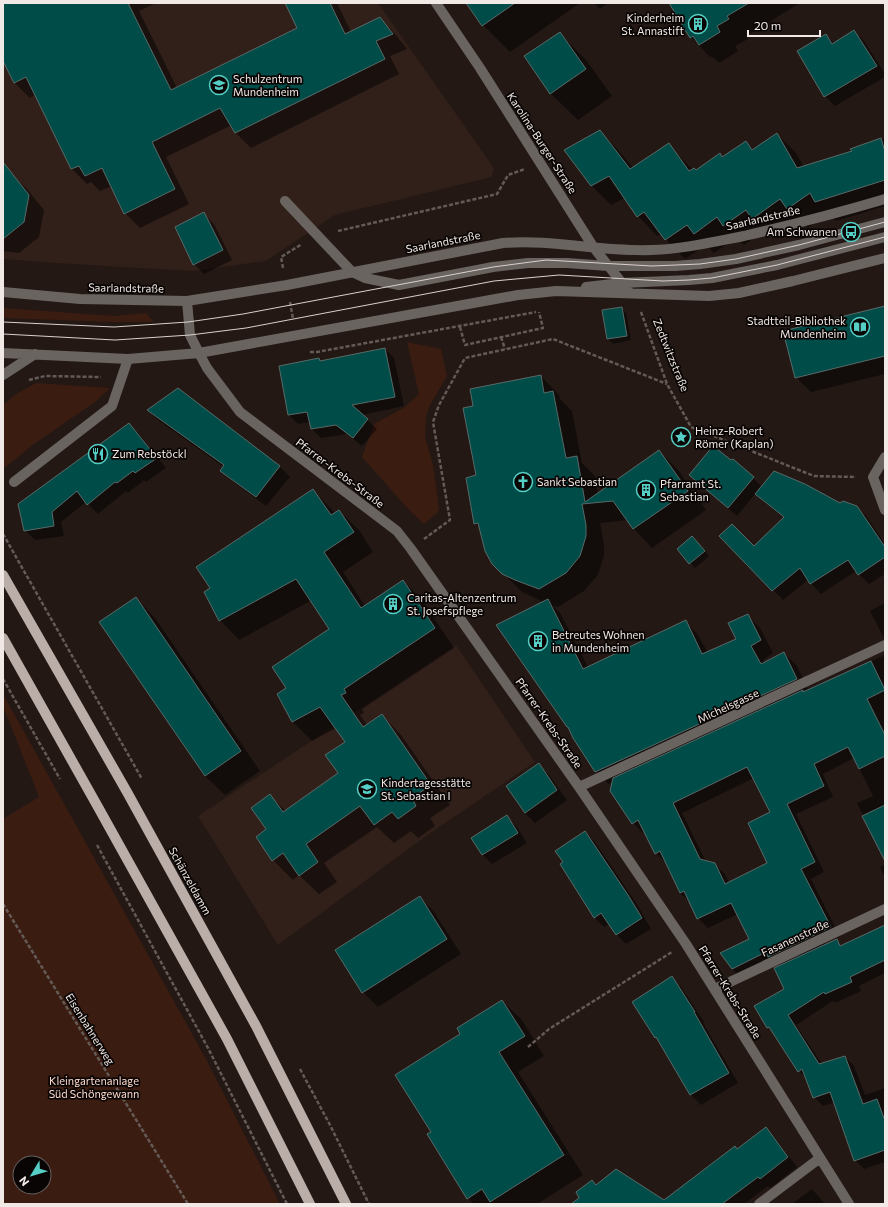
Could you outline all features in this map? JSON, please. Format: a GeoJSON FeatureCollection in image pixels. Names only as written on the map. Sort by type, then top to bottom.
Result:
{"type":"FeatureCollection","features":[{"type":"Feature","properties":{"kind":"main road","name":"Schänzeldamm"},"geometry":{"type":"LineString","coordinates":[[3,575],[127,792],[256,1026],[346,1204]]}},
{"type":"Feature","properties":{"kind":"main road"},"geometry":{"type":"LineString","coordinates":[[3,638],[102,813],[226,1040],[310,1204]]}},
{"type":"Feature","properties":{"kind":"street","name":"Karolina-Burger-Straße"},"geometry":{"type":"LineString","coordinates":[[436,3],[484,74],[594,248],[630,293]]}},
{"type":"Feature","properties":{"kind":"street","name":"Saarlandstraße"},"geometry":{"type":"LineString","coordinates":[[3,292],[80,299],[187,301],[286,285],[503,243],[525,241],[594,248],[651,250],[684,248],[773,229],[885,199]]}},
{"type":"Feature","properties":{"kind":"street"},"geometry":{"type":"LineString","coordinates":[[286,201],[352,272],[365,278],[399,285],[493,267],[528,263],[567,263],[608,266],[675,266],[722,262],[799,245],[885,222]]}},
{"type":"Feature","properties":{"kind":"street"},"geometry":{"type":"LineString","coordinates":[[3,353],[128,360],[199,353],[518,294],[622,283],[689,280],[724,276],[777,265],[885,237]]}},
{"type":"Feature","properties":{"kind":"street"},"geometry":{"type":"LineString","coordinates":[[556,291],[709,296],[738,293],[885,258]]}},
{"type":"Feature","properties":{"kind":"street","name":"Pfarrer-Krebs-Straße"},"geometry":{"type":"LineString","coordinates":[[187,301],[190,335],[207,368],[240,412],[396,531],[411,549],[580,787],[686,944],[849,1204]]}},
{"type":"Feature","properties":{"kind":"street"},"geometry":{"type":"LineString","coordinates":[[3,375],[35,354]]}},
{"type":"Feature","properties":{"kind":"street"},"geometry":{"type":"LineString","coordinates":[[14,482],[112,406],[128,360]]}},
{"type":"Feature","properties":{"kind":"street"},"geometry":{"type":"LineString","coordinates":[[885,457],[873,477],[885,510]]}},
{"type":"Feature","properties":{"kind":"street","name":"Michelsgasse"},"geometry":{"type":"LineString","coordinates":[[580,787],[885,645]]}},
{"type":"Feature","properties":{"kind":"street","name":"Fasanenstraße"},"geometry":{"type":"LineString","coordinates":[[715,989],[885,909]]}},
{"type":"Feature","properties":{"kind":"street"},"geometry":{"type":"LineString","coordinates":[[759,1204],[820,1158]]}},
{"type":"Feature","properties":{"kind":"path"},"geometry":{"type":"LineString","coordinates":[[540,163],[508,175],[497,194],[317,235],[281,257],[299,351],[318,352],[546,311]]}},
{"type":"Feature","properties":{"kind":"path","name":"Zedtwitzstraße"},"geometry":{"type":"LineString","coordinates":[[630,293],[640,310],[667,384],[691,427],[814,476],[873,477]]}},
{"type":"Feature","properties":{"kind":"path"},"geometry":{"type":"LineString","coordinates":[[460,327],[465,344],[544,328],[539,312]]}},
{"type":"Feature","properties":{"kind":"path"},"geometry":{"type":"LineString","coordinates":[[501,337],[505,349]]}},
{"type":"Feature","properties":{"kind":"path"},"geometry":{"type":"LineString","coordinates":[[411,549],[450,520],[433,422],[439,405],[465,358],[553,339],[667,384]]}},
{"type":"Feature","properties":{"kind":"path"},"geometry":{"type":"LineString","coordinates":[[3,679],[62,782]]}},
{"type":"Feature","properties":{"kind":"path"},"geometry":{"type":"LineString","coordinates":[[96,843],[208,1048],[287,1204]]}},
{"type":"Feature","properties":{"kind":"path","name":"Eisenbahnerweg"},"geometry":{"type":"LineString","coordinates":[[3,904],[188,1204]]}},
{"type":"Feature","properties":{"kind":"path"},"geometry":{"type":"LineString","coordinates":[[528,1047],[549,1029],[686,944]]}},
{"type":"Feature","properties":{"kind":"shaded area","name":"Schulzentrum Mundenheim"},"geometry":{"type":"Polygon","coordinates":[[[3,3],[378,3],[494,168],[492,177],[335,215],[266,261],[193,271],[3,259],[3,3]]]}},
{"type":"Feature","properties":{"kind":"shaded area","name":"Kindertagesstätte St. Sebastian I"},"geometry":{"type":"Polygon","coordinates":[[[456,645],[535,762],[426,836],[278,945],[198,816],[456,645]]]}},
{"type":"Feature","properties":{"kind":"green space"},"geometry":{"type":"Polygon","coordinates":[[[3,308],[114,316],[146,313],[154,322],[3,318],[3,308]]]}},
{"type":"Feature","properties":{"kind":"green space"},"geometry":{"type":"Polygon","coordinates":[[[407,342],[441,349],[447,376],[430,405],[426,416],[425,437],[433,465],[439,509],[437,513],[424,524],[411,512],[362,457],[374,424],[405,407],[419,394],[407,342]]]}},
{"type":"Feature","properties":{"kind":"green space"},"geometry":{"type":"Polygon","coordinates":[[[36,383],[110,388],[95,402],[34,444],[3,469],[3,405],[16,394],[36,383]]]}},
{"type":"Feature","properties":{"kind":"green space","name":"Kleingartenanlage Süd Schöngewann"},"geometry":{"type":"Polygon","coordinates":[[[3,694],[206,1059],[280,1204],[3,1204],[3,819],[39,797],[3,706],[3,694]]]}},
{"type":"Feature","properties":{"kind":"building"},"geometry":{"type":"Polygon","coordinates":[[[3,3],[128,3],[171,90],[297,28],[285,3],[330,3],[345,34],[380,17],[393,34],[376,41],[385,59],[235,133],[220,108],[152,142],[175,189],[124,214],[102,168],[85,176],[79,166],[71,169],[26,77],[14,83],[3,61],[3,3]]]}},
{"type":"Feature","properties":{"kind":"building"},"geometry":{"type":"Polygon","coordinates":[[[466,3],[515,3],[482,26],[466,3]]]}},
{"type":"Feature","properties":{"kind":"building","name":"Kinderheim St. Annastift"},"geometry":{"type":"Polygon","coordinates":[[[669,3],[749,3],[727,16],[729,19],[717,26],[720,32],[699,45],[693,36],[690,38],[669,3]]]}},
{"type":"Feature","properties":{"kind":"building"},"geometry":{"type":"Polygon","coordinates":[[[854,30],[877,66],[824,97],[797,51],[826,34],[832,44],[854,30]]]}},
{"type":"Feature","properties":{"kind":"building"},"geometry":{"type":"Polygon","coordinates":[[[560,32],[586,69],[550,94],[524,56],[560,32]]]}},
{"type":"Feature","properties":{"kind":"building"},"geometry":{"type":"Polygon","coordinates":[[[600,130],[630,169],[669,143],[689,171],[694,168],[696,170],[720,153],[722,157],[746,141],[752,150],[777,133],[797,168],[852,151],[850,149],[881,138],[885,152],[885,180],[815,202],[810,193],[787,209],[780,199],[752,219],[746,210],[723,226],[717,217],[694,234],[687,225],[665,240],[644,212],[637,217],[609,176],[591,186],[564,150],[600,130]]]}},
{"type":"Feature","properties":{"kind":"building"},"geometry":{"type":"Polygon","coordinates":[[[3,162],[29,195],[24,222],[3,239],[3,162]]]}},
{"type":"Feature","properties":{"kind":"building"},"geometry":{"type":"Polygon","coordinates":[[[204,212],[223,250],[193,265],[175,227],[204,212]]]}},
{"type":"Feature","properties":{"kind":"building"},"geometry":{"type":"Polygon","coordinates":[[[885,306],[885,356],[795,378],[783,331],[885,306]]]}},
{"type":"Feature","properties":{"kind":"building"},"geometry":{"type":"Polygon","coordinates":[[[622,307],[627,336],[607,339],[602,310],[622,307]]]}},
{"type":"Feature","properties":{"kind":"building"},"geometry":{"type":"Polygon","coordinates":[[[385,348],[395,397],[352,405],[368,419],[353,438],[336,425],[311,429],[307,412],[288,415],[279,366],[319,358],[320,361],[385,348]]]}},
{"type":"Feature","properties":{"kind":"building","name":"Sankt Sebastian"},"geometry":{"type":"Polygon","coordinates":[[[541,375],[544,393],[553,391],[566,458],[577,456],[585,502],[659,450],[688,491],[633,529],[613,501],[582,504],[586,525],[586,536],[580,556],[566,573],[539,589],[502,574],[492,564],[485,551],[478,523],[474,524],[466,478],[476,475],[463,408],[473,406],[470,389],[541,375]]]}},
{"type":"Feature","properties":{"kind":"building"},"geometry":{"type":"Polygon","coordinates":[[[178,388],[280,466],[256,497],[220,471],[224,465],[147,410],[178,388]]]}},
{"type":"Feature","properties":{"kind":"building"},"geometry":{"type":"Polygon","coordinates":[[[129,423],[157,458],[135,473],[133,471],[117,483],[115,482],[87,505],[77,491],[52,512],[54,526],[24,531],[18,504],[129,423]]]}},
{"type":"Feature","properties":{"kind":"building"},"geometry":{"type":"Polygon","coordinates":[[[713,446],[731,460],[733,459],[754,477],[728,508],[689,475],[713,446]]]}},
{"type":"Feature","properties":{"kind":"building"},"geometry":{"type":"Polygon","coordinates":[[[774,471],[805,484],[840,503],[843,501],[857,506],[885,547],[885,557],[858,575],[848,560],[810,584],[800,568],[772,591],[719,536],[732,524],[754,546],[784,517],[755,494],[774,471]]]}},
{"type":"Feature","properties":{"kind":"building","name":"Caritas-Altenzentrum St. Josefspflege"},"geometry":{"type":"Polygon","coordinates":[[[313,489],[331,515],[339,510],[354,532],[324,552],[361,608],[403,580],[435,628],[344,689],[346,693],[341,695],[363,727],[382,714],[431,785],[412,798],[416,806],[398,819],[392,812],[374,825],[360,806],[306,844],[318,862],[299,876],[283,853],[272,861],[256,837],[266,829],[251,808],[270,794],[283,812],[338,773],[325,755],[345,742],[320,707],[292,722],[277,694],[286,688],[272,667],[329,629],[296,579],[219,621],[204,592],[210,588],[196,567],[313,489]]]}},
{"type":"Feature","properties":{"kind":"building"},"geometry":{"type":"Polygon","coordinates":[[[692,536],[705,551],[689,564],[677,549],[692,536]]]}},
{"type":"Feature","properties":{"kind":"building"},"geometry":{"type":"Polygon","coordinates":[[[136,597],[241,751],[205,776],[99,622],[136,597]]]}},
{"type":"Feature","properties":{"kind":"building"},"geometry":{"type":"Polygon","coordinates":[[[548,599],[583,669],[686,620],[702,654],[736,639],[728,623],[748,614],[761,640],[751,646],[761,664],[784,652],[797,679],[595,772],[573,738],[568,727],[496,625],[548,599]]]}},
{"type":"Feature","properties":{"kind":"building"},"geometry":{"type":"Polygon","coordinates":[[[871,661],[885,690],[867,699],[885,735],[885,756],[859,769],[848,747],[814,764],[824,786],[787,804],[815,862],[801,869],[831,927],[768,957],[766,952],[732,969],[720,953],[749,939],[731,903],[697,919],[684,891],[680,893],[660,851],[655,854],[638,820],[632,824],[610,791],[613,778],[803,690],[803,692],[871,661]],[[747,767],[673,803],[700,859],[715,863],[725,884],[767,863],[748,823],[770,812],[747,767]]]}},
{"type":"Feature","properties":{"kind":"building"},"geometry":{"type":"Polygon","coordinates":[[[539,763],[557,790],[525,813],[506,786],[539,763]]]}},
{"type":"Feature","properties":{"kind":"building"},"geometry":{"type":"Polygon","coordinates":[[[885,805],[885,861],[862,816],[885,805]]]}},
{"type":"Feature","properties":{"kind":"building"},"geometry":{"type":"Polygon","coordinates":[[[507,815],[518,833],[482,855],[471,838],[507,815]]]}},
{"type":"Feature","properties":{"kind":"building"},"geometry":{"type":"Polygon","coordinates":[[[585,831],[642,918],[616,935],[601,913],[594,918],[560,864],[563,862],[555,851],[585,831]]]}},
{"type":"Feature","properties":{"kind":"building"},"geometry":{"type":"Polygon","coordinates":[[[420,896],[447,939],[362,993],[335,950],[420,896]]]}},
{"type":"Feature","properties":{"kind":"building"},"geometry":{"type":"Polygon","coordinates":[[[885,925],[885,960],[850,977],[852,982],[825,994],[824,992],[788,1015],[819,1064],[845,1056],[863,1104],[877,1099],[885,1121],[885,1150],[854,1161],[830,1092],[813,1098],[802,1069],[798,1072],[769,1027],[767,1028],[754,1006],[784,989],[774,968],[837,939],[840,946],[885,925]]]}},
{"type":"Feature","properties":{"kind":"building"},"geometry":{"type":"Polygon","coordinates":[[[672,976],[695,1012],[729,1073],[690,1095],[656,1037],[655,1038],[632,1002],[672,976]]]}},
{"type":"Feature","properties":{"kind":"building"},"geometry":{"type":"Polygon","coordinates":[[[502,1000],[525,1036],[499,1052],[564,1155],[490,1202],[482,1189],[467,1199],[427,1134],[431,1132],[395,1075],[460,1034],[457,1028],[502,1000]]]}},
{"type":"Feature","properties":{"kind":"building"},"geometry":{"type":"Polygon","coordinates":[[[766,1127],[788,1157],[760,1179],[758,1177],[722,1204],[571,1204],[579,1198],[576,1192],[592,1180],[596,1185],[616,1169],[664,1200],[735,1146],[737,1149],[766,1127]]]}},
{"type":"Feature","properties":{"kind":"tram line"},"geometry":{"type":"LineString","coordinates":[[3,322],[114,327],[188,322],[243,314],[493,267],[546,260],[652,266],[700,264],[736,259],[799,245],[885,222]]}},
{"type":"Feature","properties":{"kind":"tram line"},"geometry":{"type":"LineString","coordinates":[[3,334],[115,340],[190,335],[246,328],[494,281],[559,275],[663,281],[712,278],[777,265],[885,237]]}},
{"type":"Feature","properties":{"kind":"place","name":"Kinderheim St. Annastift"},"geometry":{"type":"Point","coordinates":[698,24]}},
{"type":"Feature","properties":{"kind":"place","name":"Schulzentrum Mundenheim"},"geometry":{"type":"Point","coordinates":[219,85]}},
{"type":"Feature","properties":{"kind":"place","name":"Am Schwanen"},"geometry":{"type":"Point","coordinates":[851,232]}},
{"type":"Feature","properties":{"kind":"place","name":"Stadtteil-Bibliothek Mundenheim"},"geometry":{"type":"Point","coordinates":[860,327]}},
{"type":"Feature","properties":{"kind":"place","name":"Heinz-Robert Römer (Kaplan)"},"geometry":{"type":"Point","coordinates":[681,437]}},
{"type":"Feature","properties":{"kind":"place","name":"Zum Rebstöckl"},"geometry":{"type":"Point","coordinates":[98,454]}},
{"type":"Feature","properties":{"kind":"place","name":"Sankt Sebastian"},"geometry":{"type":"Point","coordinates":[523,482]}},
{"type":"Feature","properties":{"kind":"place","name":"Pfarramt St. Sebastian"},"geometry":{"type":"Point","coordinates":[646,490]}},
{"type":"Feature","properties":{"kind":"place","name":"Caritas-Altenzentrum St. Josefspflege"},"geometry":{"type":"Point","coordinates":[393,604]}},
{"type":"Feature","properties":{"kind":"place","name":"Betreutes Wohnen in Mundenheim"},"geometry":{"type":"Point","coordinates":[538,641]}},
{"type":"Feature","properties":{"kind":"place","name":"Kindertagesstätte St. Sebastian I"},"geometry":{"type":"Point","coordinates":[367,789]}}]}
